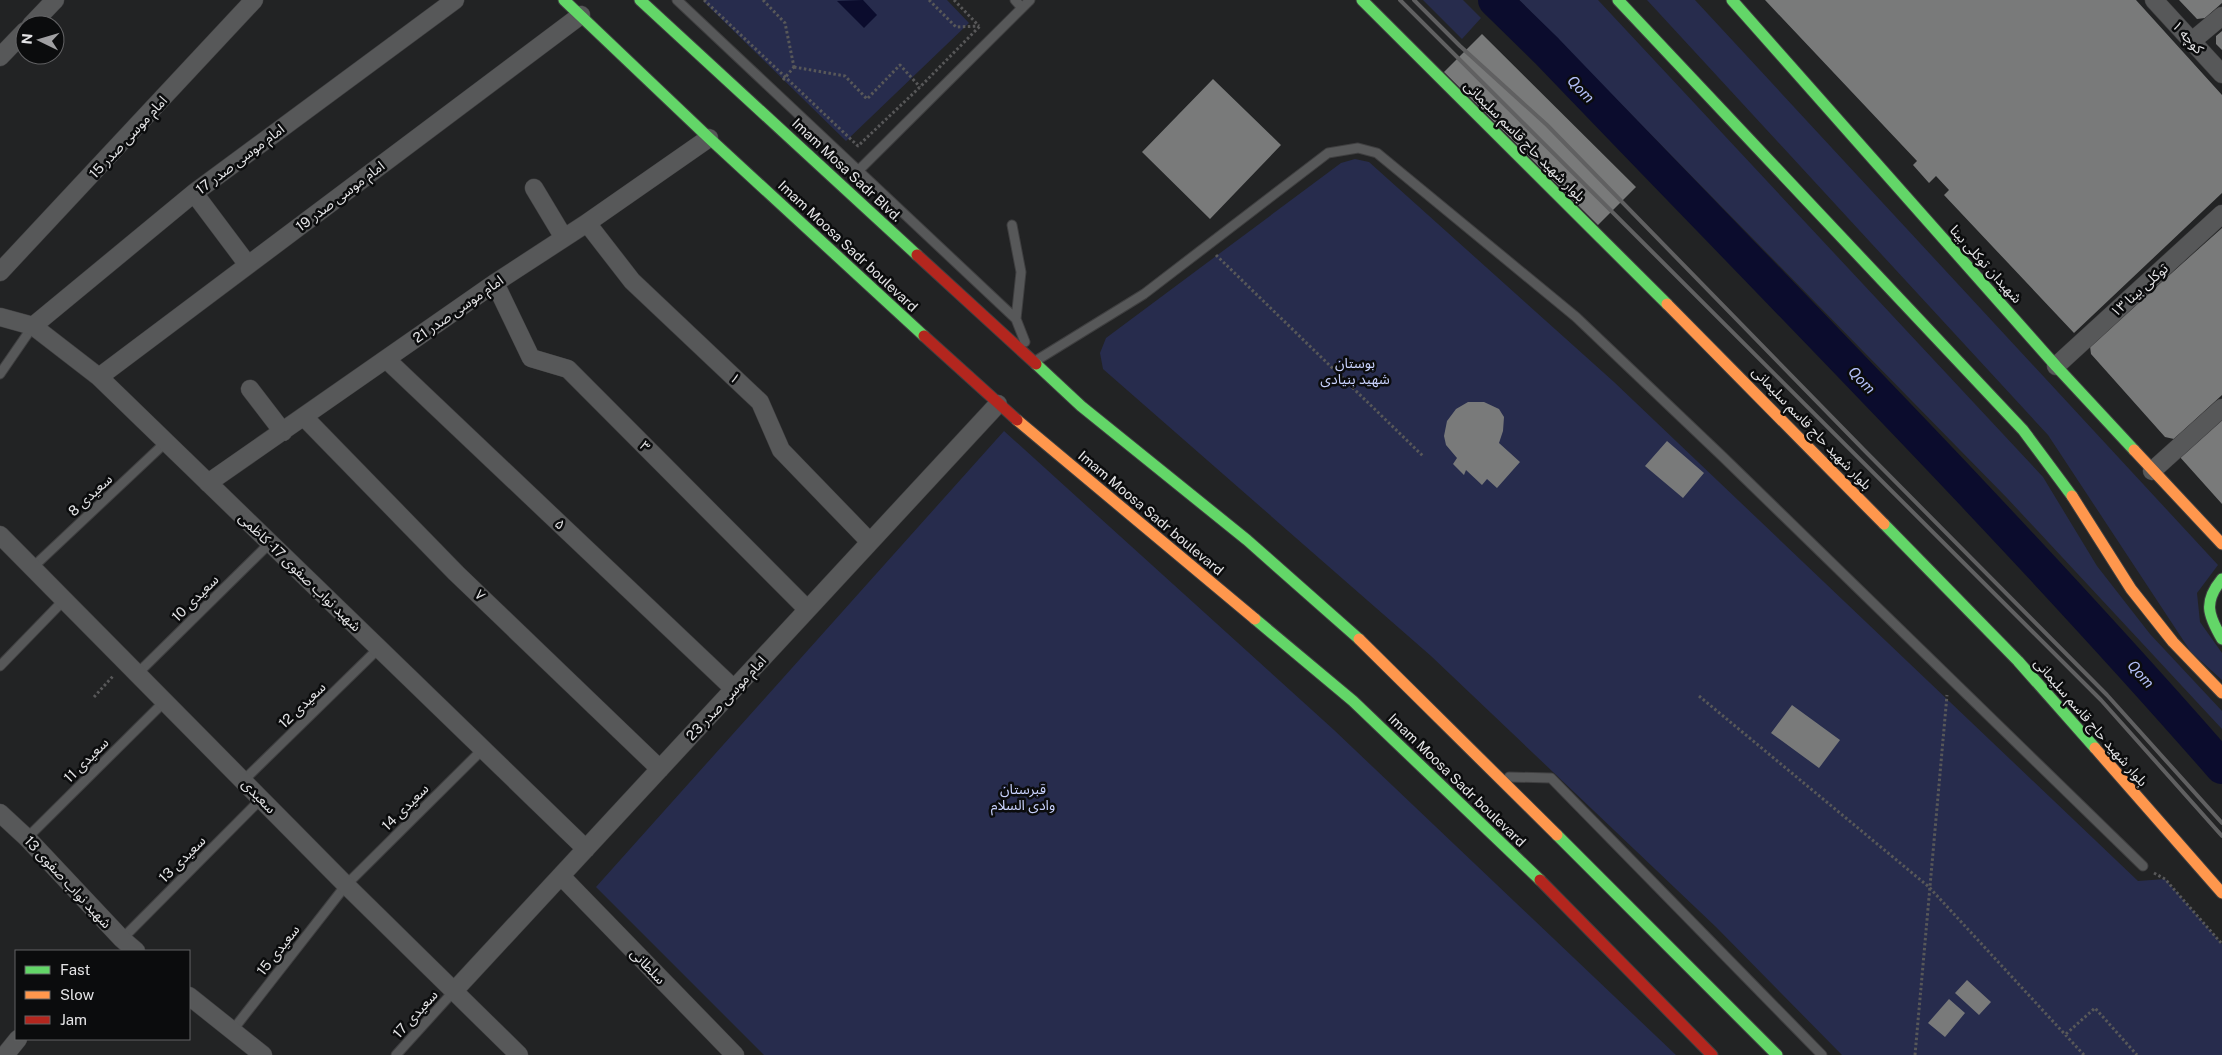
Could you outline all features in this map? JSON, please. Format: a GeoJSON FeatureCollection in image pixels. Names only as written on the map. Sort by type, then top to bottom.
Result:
{"type":"FeatureCollection","features":[{"type":"Feature","properties":{"kind":"main road","name":"Imam Moosa Sadr boulevard"},"geometry":{"type":"LineString","coordinates":[[564,0],[709,138],[998,404],[1353,701],[1568,907],[1712,1055]]}},
{"type":"Feature","properties":{"kind":"main road","name":"Imam Mosa Sadr Blvd."},"geometry":{"type":"LineString","coordinates":[[640,0],[1033,362]]}},
{"type":"Feature","properties":{"kind":"main road","name":"بلوار شهید حاج قاسم سلیمانی"},"geometry":{"type":"LineString","coordinates":[[1362,0],[1732,368],[2018,661],[2222,893]]}},
{"type":"Feature","properties":{"kind":"main road"},"geometry":{"type":"LineString","coordinates":[[1618,0],[2023,430],[2076,501],[2131,589],[2173,642],[2222,693]]}},
{"type":"Feature","properties":{"kind":"main road","name":"شهیدان توکلی بینا"},"geometry":{"type":"LineString","coordinates":[[1732,0],[2056,366],[2222,544]]}},
{"type":"Feature","properties":{"kind":"main road"},"geometry":{"type":"LineString","coordinates":[[1033,362],[1080,406],[1247,540],[1371,649],[1777,1055]]}},
{"type":"Feature","properties":{"kind":"main road"},"geometry":{"type":"LineString","coordinates":[[2222,579],[2213,589],[2208,607],[2213,624],[2222,638]]}},
{"type":"Feature","properties":{"kind":"street"},"geometry":{"type":"LineString","coordinates":[[40,15],[54,0]]}},
{"type":"Feature","properties":{"kind":"street","name":"امام موسی صدر 15"},"geometry":{"type":"LineString","coordinates":[[0,272],[254,0]]}},
{"type":"Feature","properties":{"kind":"street","name":"امام موسی صدر 17"},"geometry":{"type":"LineString","coordinates":[[33,326],[194,193],[455,0]]}},
{"type":"Feature","properties":{"kind":"street","name":"کوچه ۱"},"geometry":{"type":"LineString","coordinates":[[2154,0],[2222,74]]}},
{"type":"Feature","properties":{"kind":"street","name":"امام موسی صدر 19"},"geometry":{"type":"LineString","coordinates":[[98,377],[581,16]]}},
{"type":"Feature","properties":{"kind":"street"},"geometry":{"type":"LineString","coordinates":[[2192,41],[2222,16]]}},
{"type":"Feature","properties":{"kind":"street"},"geometry":{"type":"LineString","coordinates":[[0,57],[15,41]]}},
{"type":"Feature","properties":{"kind":"street","name":"امام موسی صدر 21"},"geometry":{"type":"LineString","coordinates":[[208,483],[495,283],[587,223],[709,138]]}},
{"type":"Feature","properties":{"kind":"street"},"geometry":{"type":"LineString","coordinates":[[534,188],[564,238]]}},
{"type":"Feature","properties":{"kind":"street"},"geometry":{"type":"LineString","coordinates":[[194,193],[248,264]]}},
{"type":"Feature","properties":{"kind":"street","name":"توکلی بینا ۱۳"},"geometry":{"type":"LineString","coordinates":[[2056,366],[2222,214]]}},
{"type":"Feature","properties":{"kind":"street","name":"۱"},"geometry":{"type":"LineString","coordinates":[[587,223],[632,282],[760,402],[781,450],[870,542]]}},
{"type":"Feature","properties":{"kind":"street","name":"۳"},"geometry":{"type":"LineString","coordinates":[[495,283],[530,358],[568,369],[807,610]]}},
{"type":"Feature","properties":{"kind":"street","name":"شهید نواب صفوی 17- کاظمی"},"geometry":{"type":"LineString","coordinates":[[0,317],[33,326],[98,377],[586,849]]}},
{"type":"Feature","properties":{"kind":"street","name":"۵"},"geometry":{"type":"LineString","coordinates":[[386,359],[734,689]]}},
{"type":"Feature","properties":{"kind":"street"},"geometry":{"type":"LineString","coordinates":[[250,389],[283,432]]}},
{"type":"Feature","properties":{"kind":"street","name":"امام موسی صدر 23"},"geometry":{"type":"LineString","coordinates":[[454,991],[998,404]]}},
{"type":"Feature","properties":{"kind":"street"},"geometry":{"type":"LineString","coordinates":[[2152,471],[2222,408]]}},
{"type":"Feature","properties":{"kind":"street","name":"۷"},"geometry":{"type":"LineString","coordinates":[[304,417],[456,573],[660,769]]}},
{"type":"Feature","properties":{"kind":"street","name":"سعیدی"},"geometry":{"type":"LineString","coordinates":[[0,535],[63,601],[244,780],[346,885],[519,1055]]}},
{"type":"Feature","properties":{"kind":"street","name":"شهید نواب صفوی 13"},"geometry":{"type":"LineString","coordinates":[[0,813],[27,838],[122,939],[135,950]]}},
{"type":"Feature","properties":{"kind":"street","name":"سلطانی"},"geometry":{"type":"LineString","coordinates":[[561,876],[735,1055]]}},
{"type":"Feature","properties":{"kind":"street"},"geometry":{"type":"LineString","coordinates":[[190,997],[231,1032],[263,1055]]}},
{"type":"Feature","properties":{"kind":"street"},"geometry":{"type":"LineString","coordinates":[[5,1055],[17,1040]]}},
{"type":"Feature","properties":{"kind":"lane"},"geometry":{"type":"LineString","coordinates":[[677,0],[1016,319],[1033,362],[1144,294],[1328,153],[1358,148],[1377,152],[1576,317],[1723,457],[2143,866]]}},
{"type":"Feature","properties":{"kind":"lane"},"geometry":{"type":"LineString","coordinates":[[1015,0],[1022,8]]}},
{"type":"Feature","properties":{"kind":"lane"},"geometry":{"type":"LineString","coordinates":[[858,171],[1030,0]]}},
{"type":"Feature","properties":{"kind":"lane"},"geometry":{"type":"LineString","coordinates":[[1012,225],[1021,272],[1016,319]]}},
{"type":"Feature","properties":{"kind":"lane"},"geometry":{"type":"LineString","coordinates":[[0,374],[33,326]]}},
{"type":"Feature","properties":{"kind":"lane","name":"سعیدی 8"},"geometry":{"type":"LineString","coordinates":[[32,568],[166,442]]}},
{"type":"Feature","properties":{"kind":"lane","name":"سعیدی 10"},"geometry":{"type":"LineString","coordinates":[[132,668],[270,543]]}},
{"type":"Feature","properties":{"kind":"lane"},"geometry":{"type":"LineString","coordinates":[[0,666],[63,601]]}},
{"type":"Feature","properties":{"kind":"lane","name":"سعیدی 12"},"geometry":{"type":"LineString","coordinates":[[244,780],[379,648]]}},
{"type":"Feature","properties":{"kind":"lane","name":"سعیدی 11"},"geometry":{"type":"LineString","coordinates":[[27,838],[165,701]]}},
{"type":"Feature","properties":{"kind":"lane","name":"سعیدی 14"},"geometry":{"type":"LineString","coordinates":[[346,885],[483,749]]}},
{"type":"Feature","properties":{"kind":"lane"},"geometry":{"type":"LineString","coordinates":[[1501,777],[1551,778],[1822,1055]]}},
{"type":"Feature","properties":{"kind":"lane","name":"سعیدی 13"},"geometry":{"type":"LineString","coordinates":[[122,939],[261,799]]}},
{"type":"Feature","properties":{"kind":"lane","name":"سعیدی 15"},"geometry":{"type":"LineString","coordinates":[[231,1032],[346,885]]}},
{"type":"Feature","properties":{"kind":"lane","name":"سعیدی 17"},"geometry":{"type":"LineString","coordinates":[[396,1055],[454,991]]}},
{"type":"Feature","properties":{"kind":"path"},"geometry":{"type":"LineString","coordinates":[[704,0],[784,78],[858,146],[980,26]]}},
{"type":"Feature","properties":{"kind":"path"},"geometry":{"type":"LineString","coordinates":[[763,0],[785,23],[794,67]]}},
{"type":"Feature","properties":{"kind":"path"},"geometry":{"type":"LineString","coordinates":[[929,0],[956,27],[980,26]]}},
{"type":"Feature","properties":{"kind":"path"},"geometry":{"type":"LineString","coordinates":[[954,0],[980,26]]}},
{"type":"Feature","properties":{"kind":"path"},"geometry":{"type":"LineString","coordinates":[[794,67],[845,76],[867,99],[900,65],[920,87]]}},
{"type":"Feature","properties":{"kind":"path"},"geometry":{"type":"LineString","coordinates":[[773,90],[794,67]]}},
{"type":"Feature","properties":{"kind":"path"},"geometry":{"type":"LineString","coordinates":[[1206,246],[1424,457]]}},
{"type":"Feature","properties":{"kind":"path"},"geometry":{"type":"LineString","coordinates":[[94,696],[132,668]]}},
{"type":"Feature","properties":{"kind":"path"},"geometry":{"type":"LineString","coordinates":[[1915,1055],[1949,677]]}},
{"type":"Feature","properties":{"kind":"path"},"geometry":{"type":"LineString","coordinates":[[1699,696],[1929,887],[2084,1055]]}},
{"type":"Feature","properties":{"kind":"path"},"geometry":{"type":"LineString","coordinates":[[2143,866],[2165,880],[2222,944]]}},
{"type":"Feature","properties":{"kind":"path"},"geometry":{"type":"LineString","coordinates":[[2066,1034],[2095,1008],[2137,1055]]}},
{"type":"Feature","properties":{"kind":"green space"},"geometry":{"type":"Polygon","coordinates":[[[706,0],[947,0],[969,23],[846,141],[704,2],[706,0]]]}},
{"type":"Feature","properties":{"kind":"green space"},"geometry":{"type":"Polygon","coordinates":[[[1423,0],[1463,0],[1481,18],[1462,39],[1423,0]]]}},
{"type":"Feature","properties":{"kind":"green space"},"geometry":{"type":"Polygon","coordinates":[[[1519,0],[1598,0],[2043,477],[2097,566],[2150,634],[2222,711],[2222,729],[2007,498],[1519,0]]]}},
{"type":"Feature","properties":{"kind":"green space"},"geometry":{"type":"Polygon","coordinates":[[[1647,0],[1695,0],[2218,565],[2197,593],[2200,622],[2222,653],[2222,680],[2191,652],[2048,435],[1647,0]]]}},
{"type":"Feature","properties":{"kind":"green space","name":"بوستان شهید بنیادی"},"geometry":{"type":"Polygon","coordinates":[[[1355,159],[1369,162],[1614,382],[2138,881],[2165,879],[2222,944],[2222,1055],[1842,1055],[1716,927],[1431,656],[1103,369],[1100,353],[1106,338],[1341,163],[1355,159]]]}},
{"type":"Feature","properties":{"kind":"green space","name":"قبرستان وادی السلام"},"geometry":{"type":"Polygon","coordinates":[[[1004,431],[1334,730],[1676,1055],[764,1055],[596,887],[1004,431]]]}},
{"type":"Feature","properties":{"kind":"shaded area"},"geometry":{"type":"Polygon","coordinates":[[[863,0],[877,15],[864,28],[837,1],[863,0]]]}},
{"type":"Feature","properties":{"kind":"building"},"geometry":{"type":"Polygon","coordinates":[[[1765,0],[2136,0],[2222,95],[2222,193],[2074,333],[1944,195],[1949,190],[1936,176],[1929,183],[1913,165],[1917,161],[1765,0]]]}},
{"type":"Feature","properties":{"kind":"building"},"geometry":{"type":"Polygon","coordinates":[[[2179,0],[2222,0],[2222,3],[2205,18],[2197,19],[2179,0]]]}},
{"type":"Feature","properties":{"kind":"building"},"geometry":{"type":"Polygon","coordinates":[[[2222,31],[2222,50],[2216,44],[2216,36],[2222,31]]]}},
{"type":"Feature","properties":{"kind":"building"},"geometry":{"type":"Polygon","coordinates":[[[1482,34],[1636,187],[1598,225],[1444,72],[1482,34]]]}},
{"type":"Feature","properties":{"kind":"building"},"geometry":{"type":"Polygon","coordinates":[[[1213,79],[1281,145],[1210,219],[1142,152],[1213,79]]]}},
{"type":"Feature","properties":{"kind":"building"},"geometry":{"type":"Polygon","coordinates":[[[2222,228],[2222,395],[2174,439],[2165,437],[2091,354],[2090,346],[2222,228]]]}},
{"type":"Feature","properties":{"kind":"building"},"geometry":{"type":"Polygon","coordinates":[[[1468,402],[1484,402],[1499,409],[1504,417],[1503,431],[1499,443],[1520,462],[1497,488],[1487,479],[1482,485],[1466,470],[1464,475],[1453,464],[1457,458],[1446,445],[1444,436],[1447,421],[1456,409],[1468,402]]]}},
{"type":"Feature","properties":{"kind":"building"},"geometry":{"type":"Polygon","coordinates":[[[2222,418],[2222,504],[2179,456],[2222,418]]]}},
{"type":"Feature","properties":{"kind":"building"},"geometry":{"type":"Polygon","coordinates":[[[1667,441],[1704,473],[1683,498],[1645,466],[1667,441]]]}},
{"type":"Feature","properties":{"kind":"building"},"geometry":{"type":"Polygon","coordinates":[[[1792,705],[1840,740],[1819,768],[1771,733],[1792,705]]]}},
{"type":"Feature","properties":{"kind":"building"},"geometry":{"type":"Polygon","coordinates":[[[1967,980],[1991,1002],[1979,1015],[1955,993],[1967,980]]]}},
{"type":"Feature","properties":{"kind":"building"},"geometry":{"type":"Polygon","coordinates":[[[1949,999],[1965,1013],[1945,1037],[1928,1023],[1949,999]]]}},
{"type":"Feature","properties":{"kind":"waterway","name":"Qom"},"geometry":{"type":"LineString","coordinates":[[1495,0],[1547,51],[1973,494],[2222,767]]}},
{"type":"Feature","properties":{"kind":"railway"},"geometry":{"type":"LineString","coordinates":[[1400,0],[2101,700],[2222,836]]}},
{"type":"Feature","properties":{"kind":"railway"},"geometry":{"type":"LineString","coordinates":[[1414,0],[1460,46],[1547,125],[1865,451],[2107,695],[2222,823]]}},
{"type":"Feature","properties":{"kind":"traffic: fast"},"geometry":{"type":"LineString","coordinates":[[564,0],[709,138],[924,336]]}},
{"type":"Feature","properties":{"kind":"traffic: fast"},"geometry":{"type":"LineString","coordinates":[[640,0],[917,255]]}},
{"type":"Feature","properties":{"kind":"traffic: fast"},"geometry":{"type":"LineString","coordinates":[[1362,0],[1667,304]]}},
{"type":"Feature","properties":{"kind":"traffic: fast"},"geometry":{"type":"LineString","coordinates":[[1618,0],[2023,430],[2072,496]]}},
{"type":"Feature","properties":{"kind":"traffic: fast"},"geometry":{"type":"LineString","coordinates":[[1732,0],[2056,366],[2134,450]]}},
{"type":"Feature","properties":{"kind":"traffic: fast"},"geometry":{"type":"LineString","coordinates":[[1036,364],[1081,406],[1247,540],[1359,639]]}},
{"type":"Feature","properties":{"kind":"traffic: fast"},"geometry":{"type":"LineString","coordinates":[[1884,524],[2018,661],[2095,748]]}},
{"type":"Feature","properties":{"kind":"traffic: fast"},"geometry":{"type":"LineString","coordinates":[[2222,579],[2216,587],[2210,602],[2213,623],[2222,639]]}},
{"type":"Feature","properties":{"kind":"traffic: fast"},"geometry":{"type":"LineString","coordinates":[[1255,619],[1353,701],[1540,880]]}},
{"type":"Feature","properties":{"kind":"traffic: fast"},"geometry":{"type":"LineString","coordinates":[[1557,835],[1777,1055]]}},
{"type":"Feature","properties":{"kind":"traffic: slow"},"geometry":{"type":"LineString","coordinates":[[1667,304],[1884,524]]}},
{"type":"Feature","properties":{"kind":"traffic: slow"},"geometry":{"type":"LineString","coordinates":[[1017,420],[1255,619]]}},
{"type":"Feature","properties":{"kind":"traffic: slow"},"geometry":{"type":"LineString","coordinates":[[2134,450],[2222,544]]}},
{"type":"Feature","properties":{"kind":"traffic: slow"},"geometry":{"type":"LineString","coordinates":[[2072,496],[2131,589],[2173,642],[2222,693]]}},
{"type":"Feature","properties":{"kind":"traffic: slow"},"geometry":{"type":"LineString","coordinates":[[1359,639],[1557,835]]}},
{"type":"Feature","properties":{"kind":"traffic: slow"},"geometry":{"type":"LineString","coordinates":[[2095,748],[2222,893]]}},
{"type":"Feature","properties":{"kind":"traffic: jam"},"geometry":{"type":"LineString","coordinates":[[917,255],[1036,364]]}},
{"type":"Feature","properties":{"kind":"traffic: jam"},"geometry":{"type":"LineString","coordinates":[[924,336],[1017,420]]}},
{"type":"Feature","properties":{"kind":"traffic: jam"},"geometry":{"type":"LineString","coordinates":[[1540,880],[1712,1055]]}}]}
